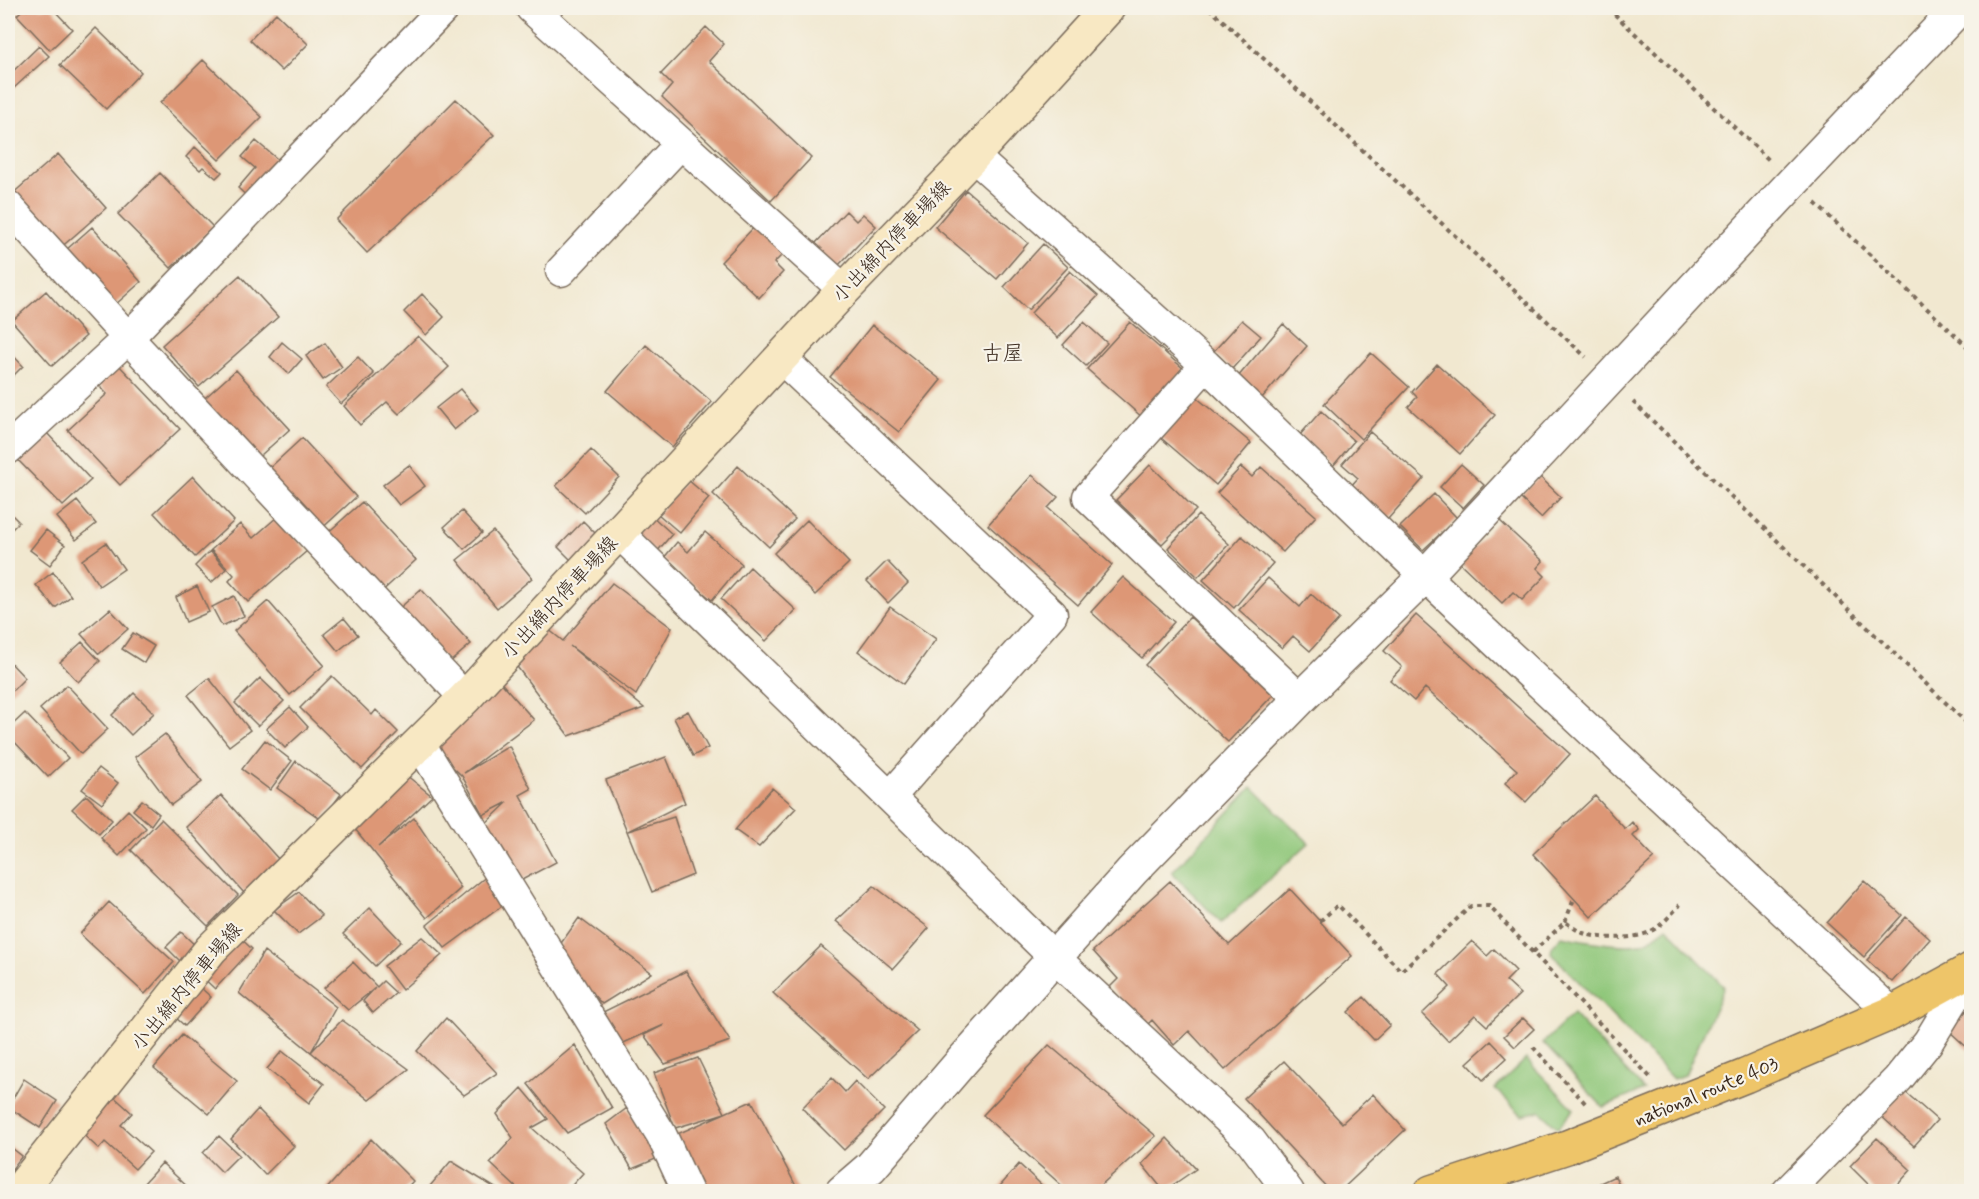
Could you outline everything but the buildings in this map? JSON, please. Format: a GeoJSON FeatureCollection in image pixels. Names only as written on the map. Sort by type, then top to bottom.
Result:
{"type":"FeatureCollection","features":[{"type":"Feature","properties":{"kind":"highway","name":"national route 403"},"geometry":{"type":"LineString","coordinates":[[1431,1191],[1567,1147],[1676,1104],[1892,1013],[1971,969]]}},
{"type":"Feature","properties":{"kind":"main road","name":"小出綿内停車場線"},"geometry":{"type":"LineString","coordinates":[[18,1191],[211,950],[465,698],[844,290],[973,156],[1108,8]]}},
{"type":"Feature","properties":{"kind":"street"},"geometry":{"type":"LineString","coordinates":[[8,449],[128,338],[444,8]]}},
{"type":"Feature","properties":{"kind":"street"},"geometry":{"type":"LineString","coordinates":[[531,8],[844,290]]}},
{"type":"Feature","properties":{"kind":"street"},"geometry":{"type":"LineString","coordinates":[[842,1191],[871,1167],[963,1060],[1132,872],[1300,699],[1425,576],[1959,8]]}},
{"type":"Feature","properties":{"kind":"street"},"geometry":{"type":"LineString","coordinates":[[561,271],[681,143]]}},
{"type":"Feature","properties":{"kind":"street"},"geometry":{"type":"LineString","coordinates":[[973,156],[1206,365],[1425,576],[1892,1013]]}},
{"type":"Feature","properties":{"kind":"street"},"geometry":{"type":"LineString","coordinates":[[8,206],[128,338],[465,698]]}},
{"type":"Feature","properties":{"kind":"street"},"geometry":{"type":"LineString","coordinates":[[782,357],[1052,614],[890,796]]}},
{"type":"Feature","properties":{"kind":"street"},"geometry":{"type":"LineString","coordinates":[[1206,365],[1088,497],[1300,699]]}},
{"type":"Feature","properties":{"kind":"street"},"geometry":{"type":"LineString","coordinates":[[619,533],[1055,958],[1251,1141],[1289,1191]]}},
{"type":"Feature","properties":{"kind":"street"},"geometry":{"type":"LineString","coordinates":[[420,744],[661,1134],[687,1191]]}},
{"type":"Feature","properties":{"kind":"street"},"geometry":{"type":"LineString","coordinates":[[1787,1191],[1898,1079],[1928,1042],[1971,969]]}},
{"type":"Feature","properties":{"kind":"path"},"geometry":{"type":"LineString","coordinates":[[1209,8],[1609,379],[1971,728]]}},
{"type":"Feature","properties":{"kind":"path"},"geometry":{"type":"LineString","coordinates":[[1533,952],[1565,922],[1574,898]]}},
{"type":"Feature","properties":{"kind":"path"},"geometry":{"type":"LineString","coordinates":[[1320,921],[1338,905],[1401,971],[1471,906],[1489,906],[1676,1104]]}},
{"type":"Feature","properties":{"kind":"path"},"geometry":{"type":"LineString","coordinates":[[1565,922],[1583,934],[1618,939],[1650,932],[1663,923],[1680,905]]}},
{"type":"Feature","properties":{"kind":"green space"},"geometry":{"type":"Polygon","coordinates":[[[1252,787],[1309,843],[1221,923],[1172,872],[1252,787]]]}},
{"type":"Feature","properties":{"kind":"green space"},"geometry":{"type":"Polygon","coordinates":[[[1667,927],[1724,987],[1685,1075],[1673,1079],[1551,953],[1552,947],[1562,936],[1603,943],[1635,945],[1649,940],[1667,927]]]}},
{"type":"Feature","properties":{"kind":"green space"},"geometry":{"type":"Polygon","coordinates":[[[1573,1014],[1644,1090],[1603,1107],[1543,1043],[1573,1014]]]}},
{"type":"Feature","properties":{"kind":"green space"},"geometry":{"type":"Polygon","coordinates":[[[1526,1059],[1574,1109],[1558,1128],[1540,1111],[1522,1115],[1495,1089],[1526,1059]]]}},
{"type":"Feature","properties":{"kind":"district","name":"古屋"},"geometry":{"type":"Point","coordinates":[1003,353]}}]}
